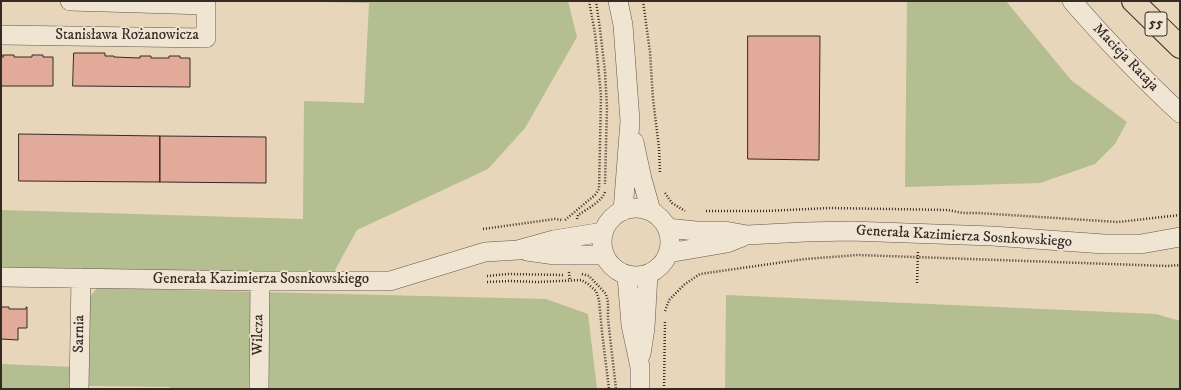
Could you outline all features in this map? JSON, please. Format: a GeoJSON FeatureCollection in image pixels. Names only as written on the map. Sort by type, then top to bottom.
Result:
{"type":"FeatureCollection","features":[{"type":"Feature","properties":{"kind":"main road","name":"55"},"geometry":{"type":"LineString","coordinates":[[1132,1],[1180,47]]}},
{"type":"Feature","properties":{"kind":"street","name":"Stanisława Rożanowicza"},"geometry":{"type":"LineString","coordinates":[[1,35],[206,38],[206,5],[70,1]]}},
{"type":"Feature","properties":{"kind":"street"},"geometry":{"type":"LineString","coordinates":[[618,1],[623,25],[630,121],[642,179],[651,211]]}},
{"type":"Feature","properties":{"kind":"street","name":"Macieja Rataja"},"geometry":{"type":"LineString","coordinates":[[1072,1],[1103,37],[1180,113]]}},
{"type":"Feature","properties":{"kind":"street"},"geometry":{"type":"LineString","coordinates":[[623,211],[630,121]]}},
{"type":"Feature","properties":{"kind":"street"},"geometry":{"type":"LineString","coordinates":[[640,208],[651,211],[661,218],[667,228],[670,240],[668,253],[665,261],[658,269],[638,277],[627,276],[617,271],[609,264],[603,255],[601,244],[603,232],[608,222],[617,213],[628,209],[640,208]]}},
{"type":"Feature","properties":{"kind":"street","name":"Generała Kazimierza Sosnkowskiego"},"geometry":{"type":"LineString","coordinates":[[667,228],[696,231],[725,231],[747,235],[850,231],[918,233],[992,236],[1104,244],[1141,244],[1180,237]]}},
{"type":"Feature","properties":{"kind":"street","name":"Generała Kazimierza Sosnkowskiego"},"geometry":{"type":"LineString","coordinates":[[1,277],[260,281],[390,281],[486,252],[518,250],[555,255],[571,241],[603,232]]}},
{"type":"Feature","properties":{"kind":"street","name":"Generała Kazimierza Sosnkowskiego"},"geometry":{"type":"LineString","coordinates":[[668,253],[727,243],[747,235]]}},
{"type":"Feature","properties":{"kind":"street","name":"Generała Kazimierza Sosnkowskiego"},"geometry":{"type":"LineString","coordinates":[[571,241],[603,255]]}},
{"type":"Feature","properties":{"kind":"street"},"geometry":{"type":"LineString","coordinates":[[640,389],[640,367],[645,328],[648,274]]}},
{"type":"Feature","properties":{"kind":"street"},"geometry":{"type":"LineString","coordinates":[[627,276],[631,325],[640,367]]}},
{"type":"Feature","properties":{"kind":"street","name":"Sarnia"},"geometry":{"type":"LineString","coordinates":[[79,389],[81,278]]}},
{"type":"Feature","properties":{"kind":"street","name":"Wilcza"},"geometry":{"type":"LineString","coordinates":[[259,389],[260,281]]}},
{"type":"Feature","properties":{"kind":"path"},"geometry":{"type":"LineString","coordinates":[[571,241],[599,189],[601,96],[595,33],[589,1]]}},
{"type":"Feature","properties":{"kind":"path"},"geometry":{"type":"LineString","coordinates":[[570,281],[571,241],[578,215],[601,199],[604,194],[606,183],[607,108],[605,72],[596,1]]}},
{"type":"Feature","properties":{"kind":"path"},"geometry":{"type":"LineString","coordinates":[[643,1],[650,52],[653,99],[659,148],[660,178]]}},
{"type":"Feature","properties":{"kind":"path"},"geometry":{"type":"LineString","coordinates":[[664,191],[672,203],[684,211],[689,211]]}},
{"type":"Feature","properties":{"kind":"path"},"geometry":{"type":"LineString","coordinates":[[703,212],[830,208],[948,210],[963,213],[978,212],[1118,222],[1180,215]]}},
{"type":"Feature","properties":{"kind":"path"},"geometry":{"type":"LineString","coordinates":[[483,229],[555,218],[571,241],[580,273]]}},
{"type":"Feature","properties":{"kind":"path"},"geometry":{"type":"LineString","coordinates":[[916,283],[918,233]]}},
{"type":"Feature","properties":{"kind":"path"},"geometry":{"type":"LineString","coordinates":[[664,389],[665,311],[669,300],[685,284],[700,274],[806,259],[858,255],[1167,266],[1180,265]]}},
{"type":"Feature","properties":{"kind":"path"},"geometry":{"type":"LineString","coordinates":[[487,276],[508,274],[559,275],[580,273],[589,276],[606,294],[608,302],[608,319],[616,389]]}},
{"type":"Feature","properties":{"kind":"path"},"geometry":{"type":"LineString","coordinates":[[487,282],[581,280],[596,291],[600,300],[602,332],[609,389]]}},
{"type":"Feature","properties":{"kind":"green space"},"geometry":{"type":"Polygon","coordinates":[[[273,1],[568,1],[577,37],[525,128],[488,169],[357,230],[334,272],[1,270],[1,210],[303,219],[304,101],[364,103],[369,3],[273,1]]]}},
{"type":"Feature","properties":{"kind":"green space"},"geometry":{"type":"Polygon","coordinates":[[[907,1],[1006,1],[1071,80],[1127,122],[1115,144],[1095,164],[1040,183],[905,187],[907,1]]]}},
{"type":"Feature","properties":{"kind":"green space"},"geometry":{"type":"Polygon","coordinates":[[[97,288],[546,299],[588,314],[597,389],[170,389],[170,387],[87,386],[88,299],[97,288]]]}},
{"type":"Feature","properties":{"kind":"green space"},"geometry":{"type":"Polygon","coordinates":[[[726,295],[1156,314],[1180,321],[1180,389],[725,389],[726,295]]]}},
{"type":"Feature","properties":{"kind":"green space"},"geometry":{"type":"Polygon","coordinates":[[[1,364],[75,367],[75,389],[1,389],[1,364]]]}},
{"type":"Feature","properties":{"kind":"building"},"geometry":{"type":"Polygon","coordinates":[[[748,36],[820,36],[819,160],[748,159],[748,36]]]}},
{"type":"Feature","properties":{"kind":"building"},"geometry":{"type":"Polygon","coordinates":[[[74,53],[105,53],[105,56],[114,57],[140,58],[140,56],[151,56],[151,58],[169,58],[169,56],[180,56],[180,58],[190,58],[190,87],[73,86],[74,53]]]}},
{"type":"Feature","properties":{"kind":"building"},"geometry":{"type":"Polygon","coordinates":[[[3,55],[14,55],[14,57],[32,57],[32,55],[43,55],[43,57],[53,57],[53,86],[1,86],[1,57],[3,57],[3,55]]]}},
{"type":"Feature","properties":{"kind":"building"},"geometry":{"type":"Polygon","coordinates":[[[19,134],[160,136],[160,182],[19,181],[19,134]]]}},
{"type":"Feature","properties":{"kind":"building"},"geometry":{"type":"Polygon","coordinates":[[[160,136],[266,137],[266,183],[160,182],[160,136]]]}},
{"type":"Feature","properties":{"kind":"building"},"geometry":{"type":"Polygon","coordinates":[[[1,307],[9,307],[9,309],[26,309],[27,307],[27,328],[18,328],[18,340],[1,339],[1,307]]]}}]}
